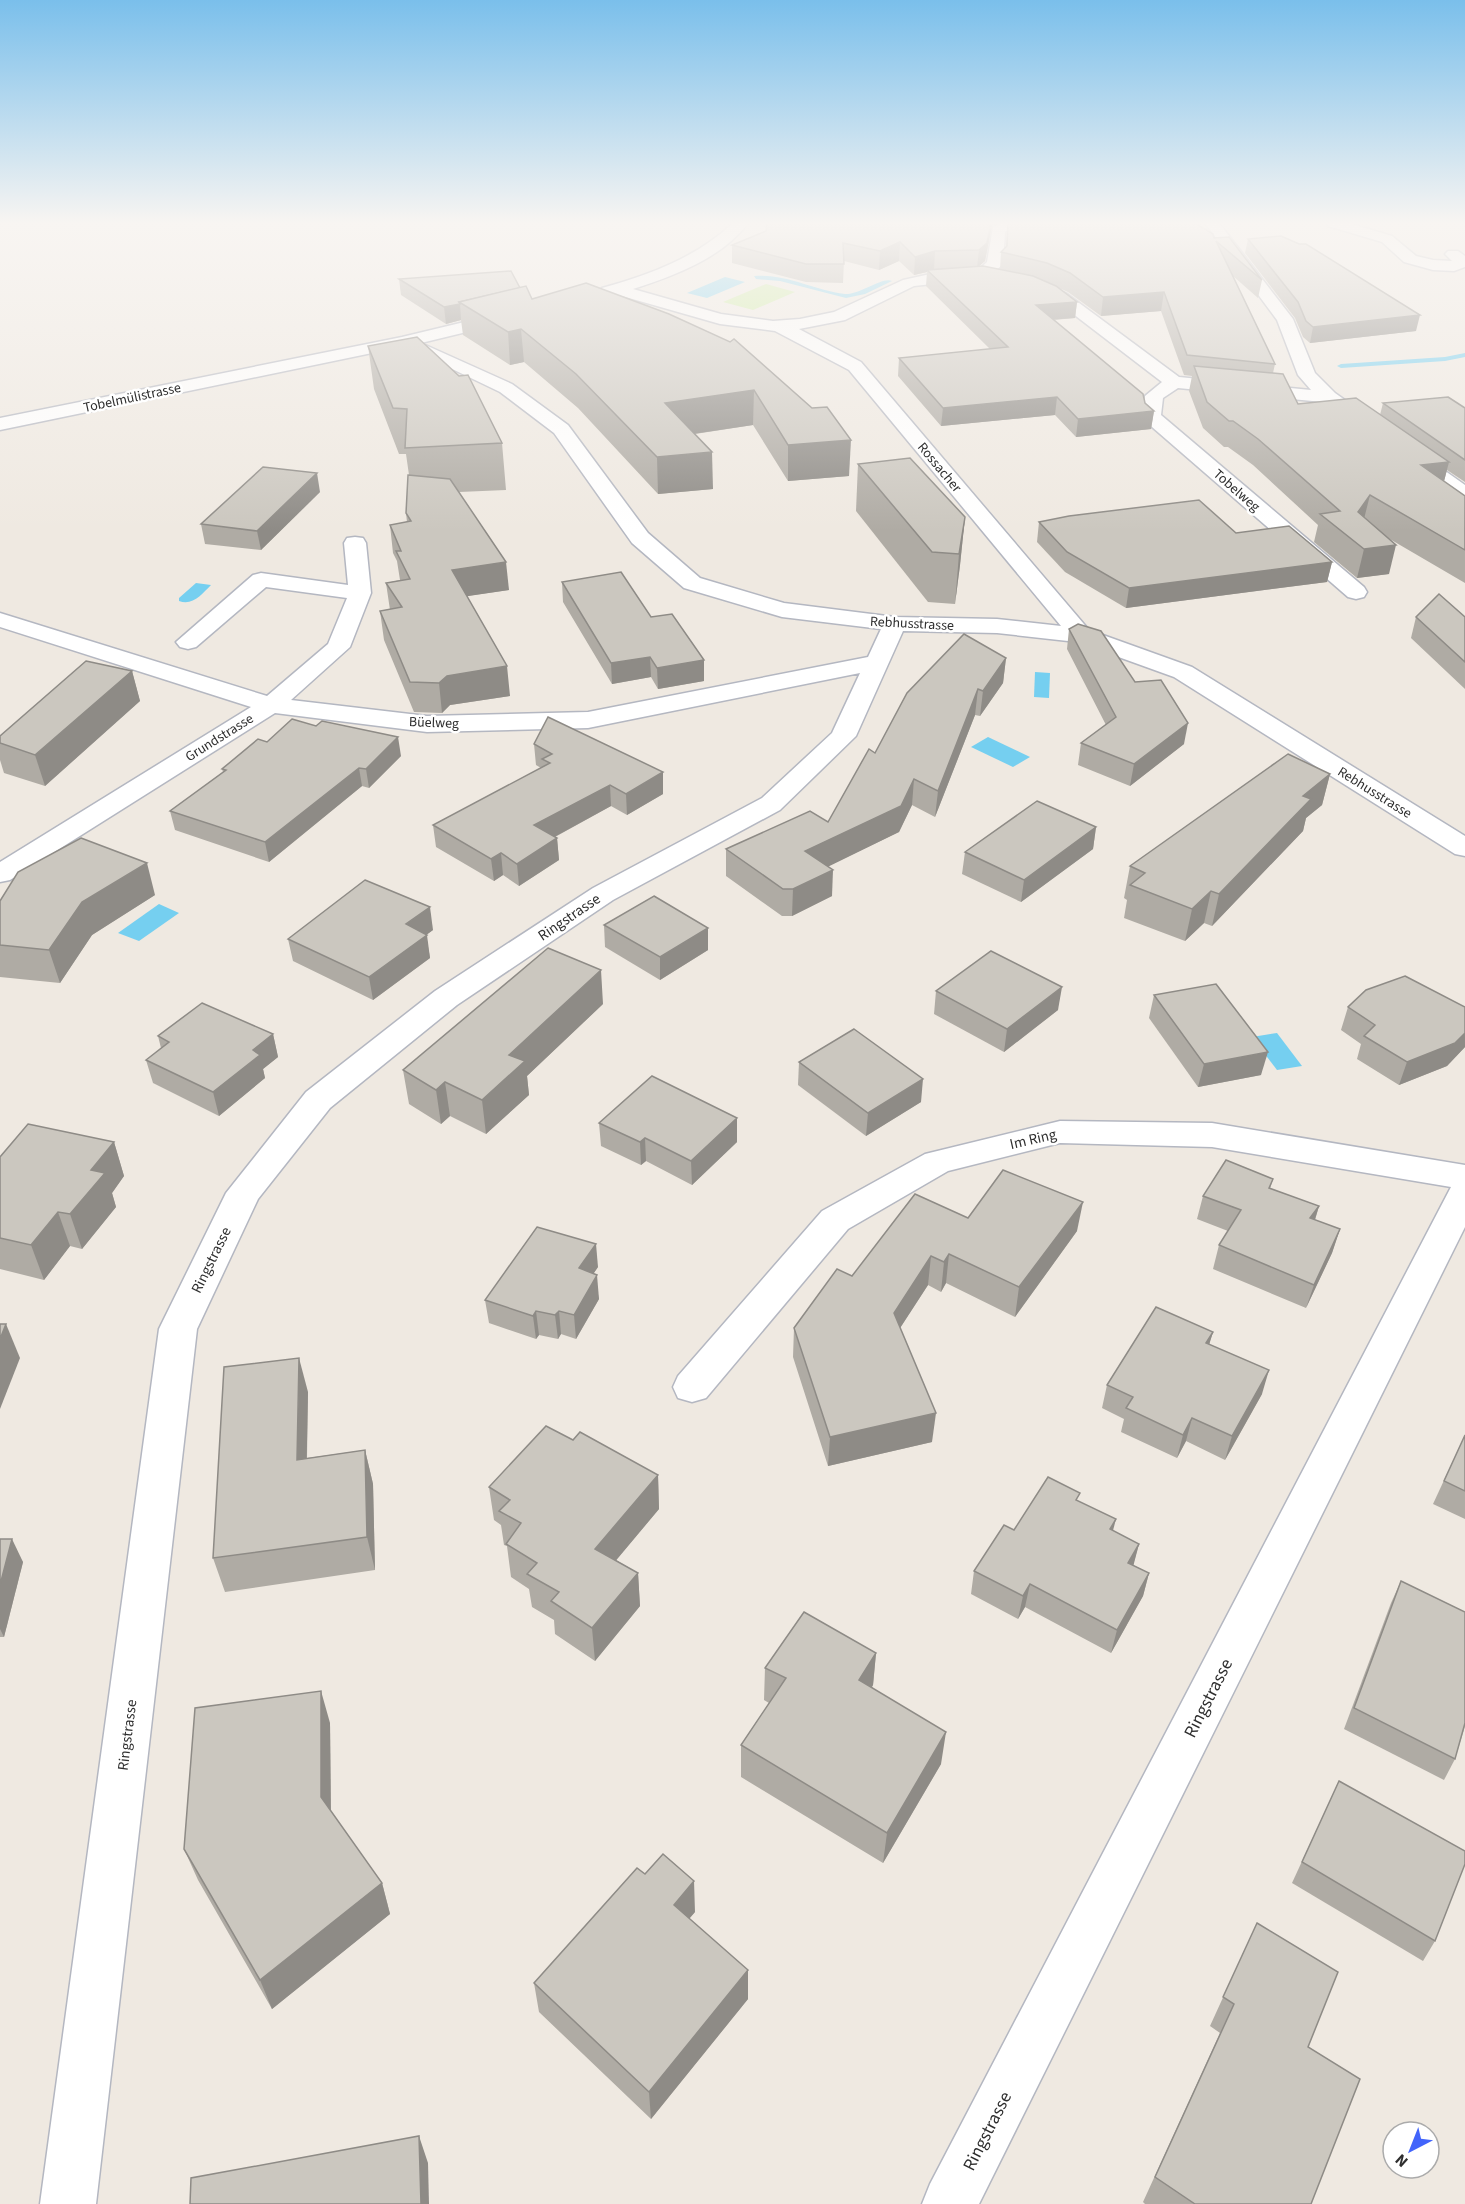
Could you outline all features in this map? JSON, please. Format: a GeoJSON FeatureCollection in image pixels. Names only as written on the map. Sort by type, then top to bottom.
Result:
{"type":"FeatureCollection","features":[{"type":"Feature","properties":{"kind":"street","name":"Tobelmülistrasse"},"geometry":{"type":"LineString","coordinates":[[0,424],[402,342],[469,326]]}},
{"type":"Feature","properties":{"kind":"street","name":"Rossacher"},"geometry":{"type":"LineString","coordinates":[[779,326],[855,366],[1081,635]]}},
{"type":"Feature","properties":{"kind":"street"},"geometry":{"type":"LineString","coordinates":[[1099,326],[1174,382],[1328,397]]}},
{"type":"Feature","properties":{"kind":"street"},"geometry":{"type":"LineString","coordinates":[[1288,326],[1307,375],[1328,397],[1465,494]]}},
{"type":"Feature","properties":{"kind":"street","name":"Rebhusstrasse"},"geometry":{"type":"LineString","coordinates":[[402,342],[429,351],[506,388],[561,429],[640,538],[692,583],[782,610],[896,624],[997,626],[1081,635],[1184,672],[1465,848]]}},
{"type":"Feature","properties":{"kind":"street","name":"Tobelweg"},"geometry":{"type":"LineString","coordinates":[[1174,382],[1154,396],[1151,416],[1356,592]]}},
{"type":"Feature","properties":{"kind":"street","name":"Grundstrasse"},"geometry":{"type":"LineString","coordinates":[[0,874],[271,705],[338,646],[360,593],[355,543]]}},
{"type":"Feature","properties":{"kind":"street"},"geometry":{"type":"LineString","coordinates":[[188,642],[261,580],[360,593]]}},
{"type":"Feature","properties":{"kind":"street","name":"Büelweg"},"geometry":{"type":"LineString","coordinates":[[0,620],[271,705],[428,724],[588,720],[876,663]]}},
{"type":"Feature","properties":{"kind":"street","name":"Ringstrasse"},"geometry":{"type":"LineString","coordinates":[[68,2204],[178,1329],[243,1193],[318,1100],[446,998],[603,894],[771,804],[843,736],[896,624]]}},
{"type":"Feature","properties":{"kind":"street","name":"Im Ring"},"geometry":{"type":"LineString","coordinates":[[692,1387],[835,1220],[937,1162],[1060,1132],[1212,1135],[1465,1177]]}},
{"type":"Feature","properties":{"kind":"street","name":"Ringstrasse"},"geometry":{"type":"LineString","coordinates":[[950,2204],[1465,1192]]}},
{"type":"Feature","properties":{"kind":"water"},"geometry":{"type":"Polygon","coordinates":[[[196,583],[211,585],[193,601],[179,601],[179,598],[196,583]]]}},
{"type":"Feature","properties":{"kind":"water"},"geometry":{"type":"Polygon","coordinates":[[[1035,672],[1050,673],[1049,698],[1034,697],[1035,672]]]}},
{"type":"Feature","properties":{"kind":"water"},"geometry":{"type":"Polygon","coordinates":[[[988,737],[1030,757],[1013,767],[971,747],[988,737]]]}},
{"type":"Feature","properties":{"kind":"water"},"geometry":{"type":"Polygon","coordinates":[[[159,904],[179,913],[139,941],[118,933],[159,904]]]}},
{"type":"Feature","properties":{"kind":"water"},"geometry":{"type":"Polygon","coordinates":[[[1277,1033],[1302,1066],[1277,1070],[1252,1037],[1277,1033]]]}},
{"type":"Feature","properties":{"kind":"building"},"geometry":{"type":"Polygon","coordinates":[[[498,326],[695,326],[730,342],[734,339],[812,408],[827,407],[851,440],[788,445],[754,390],[665,403],[712,452],[657,457],[576,374],[521,329],[508,332],[498,326]]]}},
{"type":"Feature","properties":{"kind":"building"},"geometry":{"type":"Polygon","coordinates":[[[986,326],[1061,326],[1143,394],[1145,403],[1154,411],[1078,419],[1057,397],[943,408],[899,358],[1008,347],[986,326]]]}},
{"type":"Feature","properties":{"kind":"building"},"geometry":{"type":"Polygon","coordinates":[[[1176,326],[1257,326],[1275,364],[1187,355],[1176,326]]]}},
{"type":"Feature","properties":{"kind":"building"},"geometry":{"type":"Polygon","coordinates":[[[417,337],[459,376],[468,375],[502,443],[405,448],[407,409],[393,408],[368,346],[417,337]]]}},
{"type":"Feature","properties":{"kind":"building"},"geometry":{"type":"Polygon","coordinates":[[[1194,366],[1283,374],[1298,404],[1356,398],[1449,462],[1421,465],[1465,496],[1465,550],[1370,495],[1358,512],[1396,545],[1364,549],[1320,514],[1340,511],[1258,439],[1233,421],[1229,421],[1207,402],[1194,366]]]}},
{"type":"Feature","properties":{"kind":"building"},"geometry":{"type":"Polygon","coordinates":[[[1448,397],[1465,408],[1465,460],[1383,403],[1448,397]]]}},
{"type":"Feature","properties":{"kind":"building"},"geometry":{"type":"Polygon","coordinates":[[[910,458],[965,517],[959,554],[932,552],[858,464],[910,458]]]}},
{"type":"Feature","properties":{"kind":"building"},"geometry":{"type":"Polygon","coordinates":[[[263,467],[317,473],[257,531],[201,524],[263,467]]]}},
{"type":"Feature","properties":{"kind":"building"},"geometry":{"type":"Polygon","coordinates":[[[408,475],[450,479],[506,562],[452,570],[507,666],[447,676],[439,683],[410,682],[380,611],[402,607],[386,583],[410,579],[396,551],[401,551],[390,525],[411,521],[406,513],[408,475]]]}},
{"type":"Feature","properties":{"kind":"building"},"geometry":{"type":"Polygon","coordinates":[[[1199,500],[1236,533],[1289,526],[1332,562],[1129,588],[1067,552],[1039,522],[1069,516],[1199,500]]]}},
{"type":"Feature","properties":{"kind":"building"},"geometry":{"type":"Polygon","coordinates":[[[621,572],[651,617],[672,614],[704,660],[657,668],[650,657],[611,663],[562,582],[621,572]]]}},
{"type":"Feature","properties":{"kind":"building"},"geometry":{"type":"Polygon","coordinates":[[[1439,594],[1465,617],[1465,662],[1416,617],[1439,594]]]}},
{"type":"Feature","properties":{"kind":"building"},"geometry":{"type":"Polygon","coordinates":[[[1078,624],[1101,631],[1135,682],[1161,680],[1188,723],[1134,764],[1081,743],[1116,717],[1069,629],[1078,624]]]}},
{"type":"Feature","properties":{"kind":"building"},"geometry":{"type":"Polygon","coordinates":[[[964,634],[1006,658],[983,691],[978,689],[938,791],[914,779],[901,806],[805,851],[833,870],[793,889],[783,889],[726,849],[810,811],[828,822],[869,749],[875,753],[907,693],[964,634]]]}},
{"type":"Feature","properties":{"kind":"building"},"geometry":{"type":"Polygon","coordinates":[[[86,661],[132,671],[35,755],[0,743],[0,736],[86,661]]]}},
{"type":"Feature","properties":{"kind":"building"},"geometry":{"type":"Polygon","coordinates":[[[548,717],[663,772],[626,794],[610,785],[534,825],[557,838],[517,864],[501,853],[491,859],[433,825],[550,763],[542,759],[552,754],[534,744],[548,717]]]}},
{"type":"Feature","properties":{"kind":"building"},"geometry":{"type":"Polygon","coordinates":[[[292,719],[316,726],[322,721],[398,737],[366,769],[359,768],[265,842],[170,811],[226,770],[222,769],[258,739],[267,742],[292,719]]]}},
{"type":"Feature","properties":{"kind":"building"},"geometry":{"type":"Polygon","coordinates":[[[1288,754],[1330,774],[1303,796],[1311,799],[1219,894],[1211,891],[1192,909],[1130,885],[1145,873],[1130,866],[1288,754]]]}},
{"type":"Feature","properties":{"kind":"building"},"geometry":{"type":"Polygon","coordinates":[[[1037,801],[1096,827],[1024,880],[965,852],[1037,801]]]}},
{"type":"Feature","properties":{"kind":"building"},"geometry":{"type":"Polygon","coordinates":[[[81,838],[147,863],[82,902],[49,950],[0,945],[0,901],[18,872],[81,838]]]}},
{"type":"Feature","properties":{"kind":"building"},"geometry":{"type":"Polygon","coordinates":[[[365,880],[430,907],[406,924],[427,935],[369,977],[288,939],[365,880]]]}},
{"type":"Feature","properties":{"kind":"building"},"geometry":{"type":"Polygon","coordinates":[[[654,896],[708,928],[660,957],[604,925],[654,896]]]}},
{"type":"Feature","properties":{"kind":"building"},"geometry":{"type":"Polygon","coordinates":[[[548,948],[601,970],[509,1055],[525,1061],[482,1100],[445,1082],[436,1090],[403,1070],[548,948]]]}},
{"type":"Feature","properties":{"kind":"building"},"geometry":{"type":"Polygon","coordinates":[[[991,951],[1062,987],[1007,1029],[936,991],[991,951]]]}},
{"type":"Feature","properties":{"kind":"building"},"geometry":{"type":"Polygon","coordinates":[[[1405,976],[1465,1007],[1465,1033],[1455,1043],[1407,1062],[1364,1036],[1375,1025],[1348,1007],[1366,990],[1405,976]]]}},
{"type":"Feature","properties":{"kind":"building"},"geometry":{"type":"Polygon","coordinates":[[[1216,984],[1268,1052],[1204,1064],[1154,995],[1216,984]]]}},
{"type":"Feature","properties":{"kind":"building"},"geometry":{"type":"Polygon","coordinates":[[[202,1003],[273,1034],[253,1050],[260,1055],[213,1092],[146,1060],[169,1042],[158,1036],[202,1003]]]}},
{"type":"Feature","properties":{"kind":"building"},"geometry":{"type":"Polygon","coordinates":[[[854,1029],[923,1079],[868,1113],[799,1062],[854,1029]]]}},
{"type":"Feature","properties":{"kind":"building"},"geometry":{"type":"Polygon","coordinates":[[[652,1076],[737,1118],[691,1161],[645,1138],[640,1142],[599,1123],[652,1076]]]}},
{"type":"Feature","properties":{"kind":"building"},"geometry":{"type":"Polygon","coordinates":[[[28,1124],[114,1142],[91,1170],[105,1173],[70,1214],[58,1212],[31,1245],[0,1238],[0,1157],[28,1124]]]}},
{"type":"Feature","properties":{"kind":"building"},"geometry":{"type":"Polygon","coordinates":[[[1226,1160],[1273,1179],[1269,1188],[1319,1206],[1310,1218],[1340,1229],[1314,1285],[1219,1245],[1241,1210],[1203,1196],[1226,1160]]]}},
{"type":"Feature","properties":{"kind":"building"},"geometry":{"type":"Polygon","coordinates":[[[1003,1170],[1083,1202],[1019,1287],[949,1254],[944,1262],[931,1256],[894,1313],[936,1413],[830,1437],[794,1328],[837,1269],[852,1276],[915,1194],[968,1218],[1003,1170]]]}},
{"type":"Feature","properties":{"kind":"building"},"geometry":{"type":"Polygon","coordinates":[[[537,1227],[596,1244],[579,1268],[597,1275],[574,1315],[559,1311],[555,1315],[536,1311],[533,1316],[485,1300],[537,1227]]]}},
{"type":"Feature","properties":{"kind":"building"},"geometry":{"type":"Polygon","coordinates":[[[1156,1307],[1213,1332],[1206,1343],[1269,1370],[1232,1436],[1192,1418],[1183,1435],[1126,1408],[1133,1397],[1107,1385],[1156,1307]]]}},
{"type":"Feature","properties":{"kind":"building"},"geometry":{"type":"Polygon","coordinates":[[[0,1324],[6,1324],[0,1339],[0,1324]]]}},
{"type":"Feature","properties":{"kind":"building"},"geometry":{"type":"Polygon","coordinates":[[[299,1358],[297,1460],[365,1450],[367,1537],[213,1558],[224,1367],[299,1358]]]}},
{"type":"Feature","properties":{"kind":"building"},"geometry":{"type":"Polygon","coordinates":[[[546,1426],[573,1440],[580,1432],[658,1475],[595,1549],[638,1573],[592,1628],[551,1601],[559,1592],[527,1574],[537,1563],[506,1544],[521,1523],[499,1511],[510,1500],[489,1487],[546,1426]]]}},
{"type":"Feature","properties":{"kind":"building"},"geometry":{"type":"Polygon","coordinates":[[[1465,1435],[1465,1491],[1444,1481],[1465,1435]]]}},
{"type":"Feature","properties":{"kind":"building"},"geometry":{"type":"Polygon","coordinates":[[[1048,1477],[1080,1493],[1076,1500],[1116,1519],[1110,1529],[1139,1544],[1128,1563],[1149,1573],[1117,1630],[1030,1584],[1023,1596],[974,1571],[1004,1525],[1014,1530],[1048,1477]]]}},
{"type":"Feature","properties":{"kind":"building"},"geometry":{"type":"Polygon","coordinates":[[[0,1539],[12,1539],[0,1585],[0,1539]]]}},
{"type":"Feature","properties":{"kind":"building"},"geometry":{"type":"Polygon","coordinates":[[[1401,1581],[1465,1612],[1465,1723],[1455,1759],[1354,1708],[1401,1581]]]}},
{"type":"Feature","properties":{"kind":"building"},"geometry":{"type":"Polygon","coordinates":[[[804,1612],[876,1653],[859,1680],[946,1732],[887,1833],[741,1745],[786,1678],[765,1668],[804,1612]]]}},
{"type":"Feature","properties":{"kind":"building"},"geometry":{"type":"Polygon","coordinates":[[[321,1691],[321,1797],[382,1883],[260,1980],[184,1849],[195,1708],[321,1691]]]}},
{"type":"Feature","properties":{"kind":"building"},"geometry":{"type":"Polygon","coordinates":[[[1339,1781],[1465,1851],[1465,1864],[1435,1941],[1302,1862],[1339,1781]]]}},
{"type":"Feature","properties":{"kind":"building"},"geometry":{"type":"Polygon","coordinates":[[[663,1854],[694,1881],[674,1905],[748,1970],[649,2092],[534,1983],[637,1868],[645,1874],[663,1854]]]}},
{"type":"Feature","properties":{"kind":"building"},"geometry":{"type":"Polygon","coordinates":[[[1257,1923],[1338,1972],[1308,2047],[1360,2079],[1311,2204],[1195,2204],[1155,2177],[1234,2004],[1223,1997],[1257,1923]]]}},
{"type":"Feature","properties":{"kind":"building"},"geometry":{"type":"Polygon","coordinates":[[[419,2136],[421,2204],[190,2204],[191,2178],[419,2136]]]}},
{"type":"Feature","properties":{"kind":"waterway"},"geometry":{"type":"LineString","coordinates":[[1341,366],[1445,359],[1465,355]]}}]}
